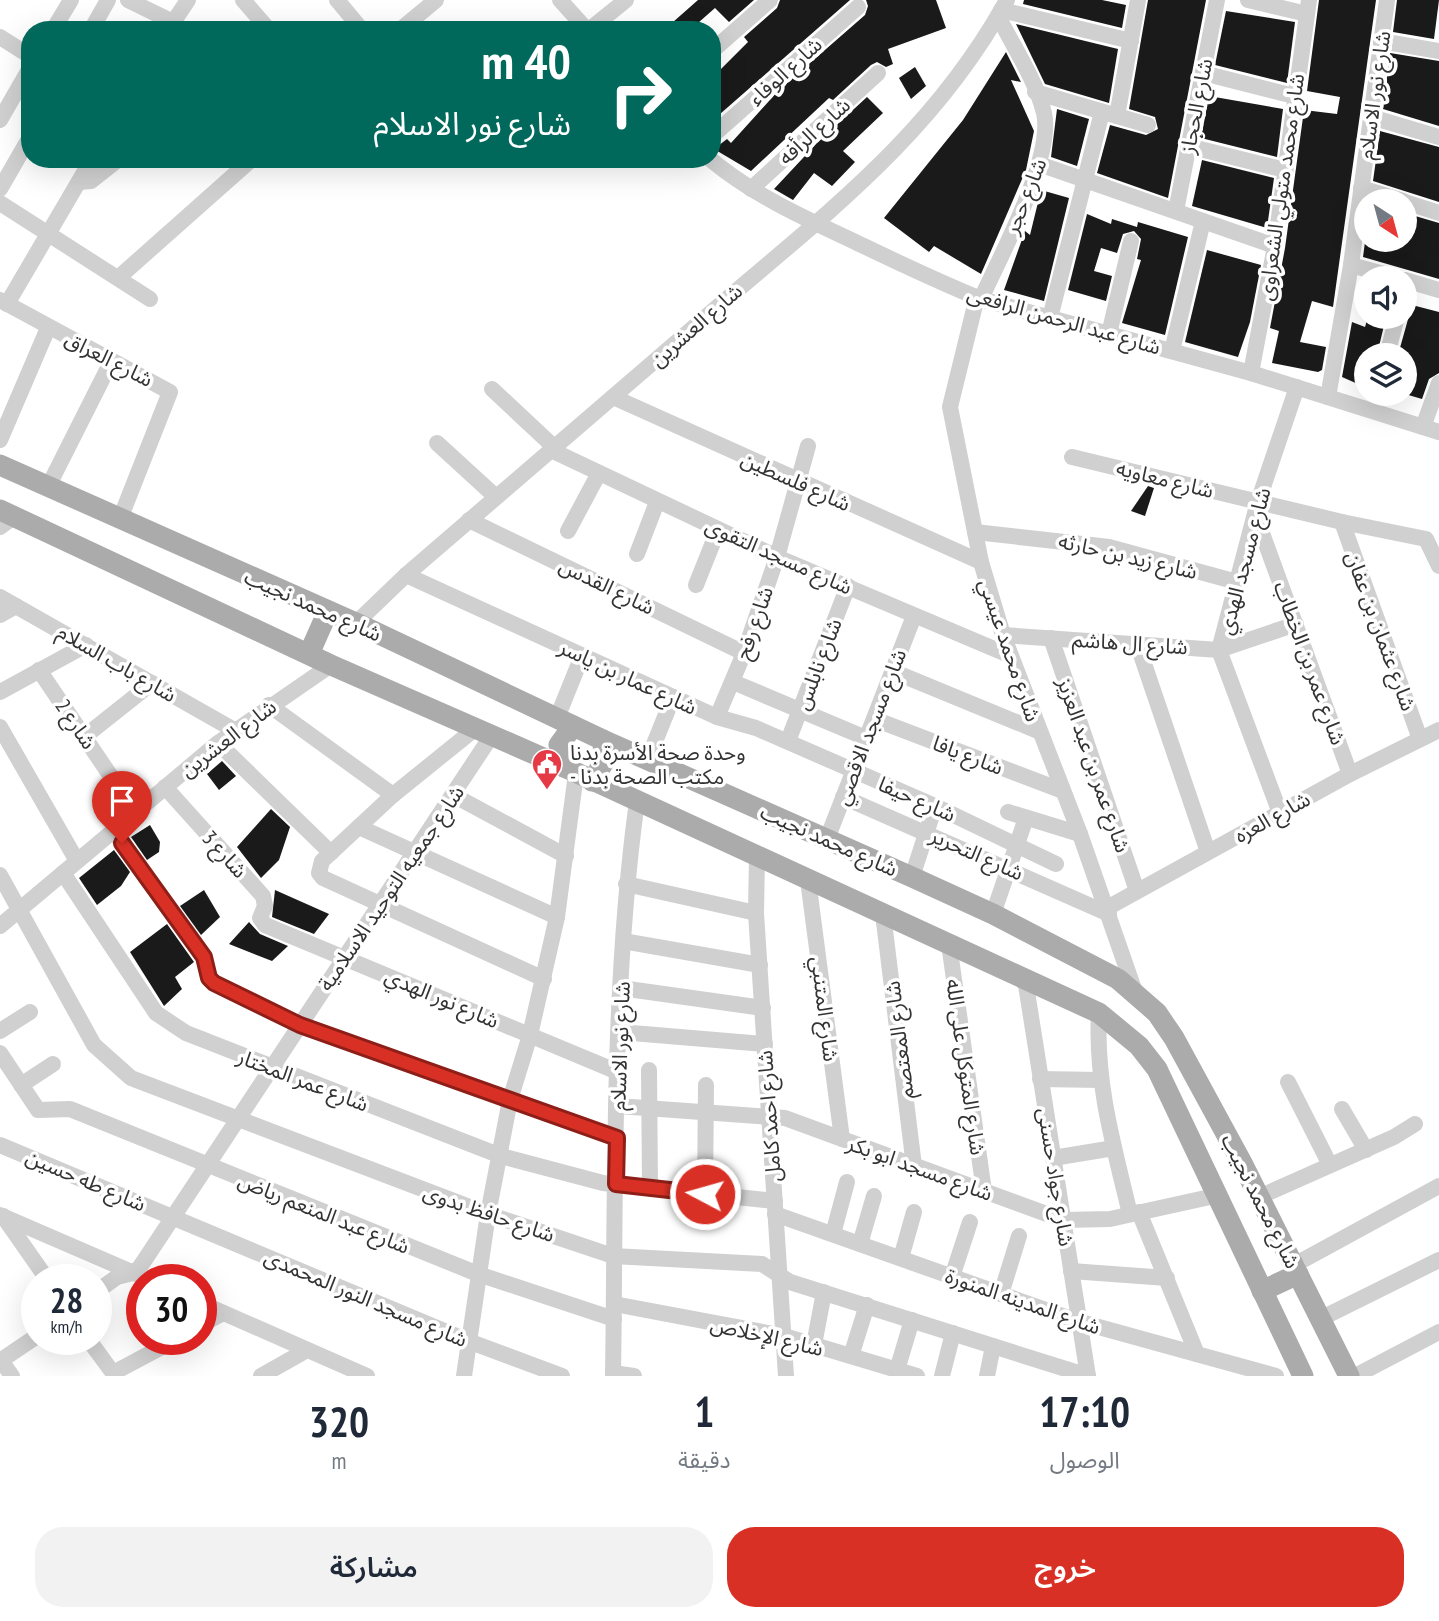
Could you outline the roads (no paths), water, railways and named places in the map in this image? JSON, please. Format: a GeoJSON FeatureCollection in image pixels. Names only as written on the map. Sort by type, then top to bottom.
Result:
{"type":"FeatureCollection","features":[{"type":"Feature","properties":{"kind":"main road","name":"شارع محمد نجيب"},"geometry":{"type":"LineString","coordinates":[[0,465],[328,611],[603,740],[993,914],[1118,979],[1157,1013],[1174,1038],[1242,1163],[1349,1376]]}},
{"type":"Feature","properties":{"kind":"main road","name":"شارع محمد نجيب"},"geometry":{"type":"LineString","coordinates":[[5,518],[484,731],[1099,1013],[1139,1046],[1157,1069],[1303,1376]]}},
{"type":"Feature","properties":{"kind":"main road"},"geometry":{"type":"LineString","coordinates":[[309,654],[328,611]]}},
{"type":"Feature","properties":{"kind":"main road"},"geometry":{"type":"LineString","coordinates":[[565,722],[559,745],[578,774],[604,762],[603,740]]}},
{"type":"Feature","properties":{"kind":"main road"},"geometry":{"type":"LineString","coordinates":[[1214,1186],[1242,1163]]}},
{"type":"Feature","properties":{"kind":"main road"},"geometry":{"type":"LineString","coordinates":[[1262,1291],[1296,1269]]}},
{"type":"Feature","properties":{"kind":"street"},"geometry":{"type":"LineString","coordinates":[[58,21],[71,0]]}},
{"type":"Feature","properties":{"kind":"street"},"geometry":{"type":"LineString","coordinates":[[96,21],[108,0]]}},
{"type":"Feature","properties":{"kind":"street"},"geometry":{"type":"LineString","coordinates":[[128,0],[163,21]]}},
{"type":"Feature","properties":{"kind":"street"},"geometry":{"type":"LineString","coordinates":[[174,21],[188,0]]}},
{"type":"Feature","properties":{"kind":"street"},"geometry":{"type":"LineString","coordinates":[[243,0],[259,21]]}},
{"type":"Feature","properties":{"kind":"street"},"geometry":{"type":"LineString","coordinates":[[337,0],[354,21]]}},
{"type":"Feature","properties":{"kind":"street"},"geometry":{"type":"LineString","coordinates":[[410,21],[435,0]]}},
{"type":"Feature","properties":{"kind":"street"},"geometry":{"type":"LineString","coordinates":[[560,0],[580,21]]}},
{"type":"Feature","properties":{"kind":"street"},"geometry":{"type":"LineString","coordinates":[[599,21],[626,0]]}},
{"type":"Feature","properties":{"kind":"street"},"geometry":{"type":"LineString","coordinates":[[721,43],[770,0]]}},
{"type":"Feature","properties":{"kind":"street"},"geometry":{"type":"LineString","coordinates":[[1050,318],[1085,180],[1110,114],[1131,41],[1138,0]]}},
{"type":"Feature","properties":{"kind":"street","name":"شارع الحجاز"},"geometry":{"type":"LineString","coordinates":[[1176,211],[1217,0]]}},
{"type":"Feature","properties":{"kind":"street"},"geometry":{"type":"LineString","coordinates":[[1248,0],[1308,7]]}},
{"type":"Feature","properties":{"kind":"street","name":"شارع نور الاسلام"},"geometry":{"type":"LineString","coordinates":[[1328,397],[1351,265],[1387,0]]}},
{"type":"Feature","properties":{"kind":"street","name":"شارع الوفاء"},"geometry":{"type":"LineString","coordinates":[[721,128],[858,7]]}},
{"type":"Feature","properties":{"kind":"street","name":"شارع محمد متولي الشعراوى"},"geometry":{"type":"LineString","coordinates":[[1251,373],[1275,246],[1308,7]]}},
{"type":"Feature","properties":{"kind":"street"},"geometry":{"type":"LineString","coordinates":[[1002,9],[1131,41]]}},
{"type":"Feature","properties":{"kind":"street","name":"شارع حجر"},"geometry":{"type":"LineString","coordinates":[[979,298],[1039,164],[1046,133],[1043,112],[1002,9]]}},
{"type":"Feature","properties":{"kind":"street","name":"شارع العشرين"},"geometry":{"type":"LineString","coordinates":[[356,624],[406,575],[469,520],[865,181],[915,130],[960,74],[1002,9]]}},
{"type":"Feature","properties":{"kind":"street"},"geometry":{"type":"LineString","coordinates":[[0,37],[21,50]]}},
{"type":"Feature","properties":{"kind":"street"},"geometry":{"type":"LineString","coordinates":[[1381,41],[1439,51]]}},
{"type":"Feature","properties":{"kind":"street","name":"شارع الرأفه"},"geometry":{"type":"LineString","coordinates":[[751,189],[878,73]]}},
{"type":"Feature","properties":{"kind":"street"},"geometry":{"type":"LineString","coordinates":[[1203,74],[1294,96]]}},
{"type":"Feature","properties":{"kind":"street"},"geometry":{"type":"LineString","coordinates":[[2,113],[21,82]]}},
{"type":"Feature","properties":{"kind":"street"},"geometry":{"type":"LineString","coordinates":[[1035,92],[1148,125]]}},
{"type":"Feature","properties":{"kind":"street"},"geometry":{"type":"LineString","coordinates":[[1371,117],[1439,137]]}},
{"type":"Feature","properties":{"kind":"street"},"geometry":{"type":"LineString","coordinates":[[1188,146],[1285,170]]}},
{"type":"Feature","properties":{"kind":"street"},"geometry":{"type":"LineString","coordinates":[[0,189],[21,153]]}},
{"type":"Feature","properties":{"kind":"street"},"geometry":{"type":"LineString","coordinates":[[1039,164],[1275,246]]}},
{"type":"Feature","properties":{"kind":"street","name":"شارع عبد الرحمن الرافعى"},"geometry":{"type":"LineString","coordinates":[[721,167],[751,189],[815,223],[979,298],[1251,373],[1439,432]]}},
{"type":"Feature","properties":{"kind":"street"},"geometry":{"type":"LineString","coordinates":[[4,302],[87,168]]}},
{"type":"Feature","properties":{"kind":"street"},"geometry":{"type":"LineString","coordinates":[[79,182],[91,181],[108,168]]}},
{"type":"Feature","properties":{"kind":"street"},"geometry":{"type":"LineString","coordinates":[[118,278],[242,168]]}},
{"type":"Feature","properties":{"kind":"street"},"geometry":{"type":"LineString","coordinates":[[0,203],[150,299]]}},
{"type":"Feature","properties":{"kind":"street"},"geometry":{"type":"LineString","coordinates":[[1418,206],[1439,213]]}},
{"type":"Feature","properties":{"kind":"street"},"geometry":{"type":"LineString","coordinates":[[1172,351],[1203,221]]}},
{"type":"Feature","properties":{"kind":"street"},"geometry":{"type":"LineString","coordinates":[[1109,334],[1131,241]]}},
{"type":"Feature","properties":{"kind":"street"},"geometry":{"type":"LineString","coordinates":[[1417,284],[1439,290]]}},
{"type":"Feature","properties":{"kind":"street","name":"شارع محمد عيسي"},"geometry":{"type":"LineString","coordinates":[[979,298],[950,407],[981,562],[1003,635],[1080,834],[1135,992]]}},
{"type":"Feature","properties":{"kind":"street","name":"شارع العراق"},"geometry":{"type":"LineString","coordinates":[[4,302],[111,362],[169,389],[170,394],[120,519]]}},
{"type":"Feature","properties":{"kind":"street"},"geometry":{"type":"LineString","coordinates":[[0,440],[48,328]]}},
{"type":"Feature","properties":{"kind":"street"},"geometry":{"type":"LineString","coordinates":[[48,487],[111,362]]}},
{"type":"Feature","properties":{"kind":"street"},"geometry":{"type":"LineString","coordinates":[[1423,427],[1439,383]]}},
{"type":"Feature","properties":{"kind":"street","name":"شارع مسجد الهدي"},"geometry":{"type":"LineString","coordinates":[[1280,813],[1219,650],[1257,508],[1297,387]]}},
{"type":"Feature","properties":{"kind":"street","name":"شارع مسجد التقوى"},"geometry":{"type":"LineString","coordinates":[[492,389],[552,449],[657,502],[777,557],[1011,656]]}},
{"type":"Feature","properties":{"kind":"street","name":"شارع فلسطين"},"geometry":{"type":"LineString","coordinates":[[613,397],[981,562]]}},
{"type":"Feature","properties":{"kind":"street"},"geometry":{"type":"LineString","coordinates":[[1372,411],[1373,406]]}},
{"type":"Feature","properties":{"kind":"street"},"geometry":{"type":"LineString","coordinates":[[437,443],[496,497]]}},
{"type":"Feature","properties":{"kind":"street","name":"شارع رفح"},"geometry":{"type":"LineString","coordinates":[[717,717],[744,653],[777,557],[796,481],[808,446]]}},
{"type":"Feature","properties":{"kind":"street","name":"شارع معاويه"},"geometry":{"type":"LineString","coordinates":[[1072,457],[1257,508],[1426,538],[1439,566]]}},
{"type":"Feature","properties":{"kind":"street"},"geometry":{"type":"LineString","coordinates":[[568,531],[599,473]]}},
{"type":"Feature","properties":{"kind":"street"},"geometry":{"type":"LineString","coordinates":[[637,554],[657,502]]}},
{"type":"Feature","properties":{"kind":"street","name":"شارع عمر بن الخطاب"},"geometry":{"type":"LineString","coordinates":[[1257,508],[1350,774]]}},
{"type":"Feature","properties":{"kind":"street","name":"شارع القدس"},"geometry":{"type":"LineString","coordinates":[[469,520],[744,653]]}},
{"type":"Feature","properties":{"kind":"street","name":"شارع عثمان بن عفان"},"geometry":{"type":"LineString","coordinates":[[1342,522],[1420,740]]}},
{"type":"Feature","properties":{"kind":"street"},"geometry":{"type":"LineString","coordinates":[[696,585],[718,530]]}},
{"type":"Feature","properties":{"kind":"street","name":"شارع زيد بن حارثه"},"geometry":{"type":"LineString","coordinates":[[975,531],[1109,547],[1237,582]]}},
{"type":"Feature","properties":{"kind":"street","name":"شارع عمار بن ياسر"},"geometry":{"type":"LineString","coordinates":[[406,575],[717,717],[756,728],[854,771]]}},
{"type":"Feature","properties":{"kind":"street","name":"شارع نابلس"},"geometry":{"type":"LineString","coordinates":[[788,741],[848,586]]}},
{"type":"Feature","properties":{"kind":"street","name":"شارع باب السلام"},"geometry":{"type":"LineString","coordinates":[[0,597],[234,730]]}},
{"type":"Feature","properties":{"kind":"street"},"geometry":{"type":"LineString","coordinates":[[0,615],[16,606]]}},
{"type":"Feature","properties":{"kind":"street","name":"شارع مسجد الاقصي"},"geometry":{"type":"LineString","coordinates":[[827,839],[914,616]]}},
{"type":"Feature","properties":{"kind":"street","name":"شارع ال هاشم"},"geometry":{"type":"LineString","coordinates":[[1003,635],[1219,650],[1296,624]]}},
{"type":"Feature","properties":{"kind":"street","name":"شارع عمر بن عبد العزيز"},"geometry":{"type":"LineString","coordinates":[[1051,638],[1137,891]]}},
{"type":"Feature","properties":{"kind":"street"},"geometry":{"type":"LineString","coordinates":[[1137,643],[1208,852]]}},
{"type":"Feature","properties":{"kind":"street"},"geometry":{"type":"LineString","coordinates":[[0,692],[86,645]]}},
{"type":"Feature","properties":{"kind":"street"},"geometry":{"type":"LineString","coordinates":[[565,722],[582,656]]}},
{"type":"Feature","properties":{"kind":"street","name":"شارع العشرين"},"geometry":{"type":"LineString","coordinates":[[0,926],[234,730],[331,665]]}},
{"type":"Feature","properties":{"kind":"street","name":"شارع 2"},"geometry":{"type":"LineString","coordinates":[[40,670],[135,812]]}},
{"type":"Feature","properties":{"kind":"street"},"geometry":{"type":"LineString","coordinates":[[892,671],[1038,731]]}},
{"type":"Feature","properties":{"kind":"street"},"geometry":{"type":"LineString","coordinates":[[733,682],[866,738]]}},
{"type":"Feature","properties":{"kind":"street"},"geometry":{"type":"LineString","coordinates":[[84,737],[152,683]]}},
{"type":"Feature","properties":{"kind":"street"},"geometry":{"type":"LineString","coordinates":[[648,759],[673,697]]}},
{"type":"Feature","properties":{"kind":"street"},"geometry":{"type":"LineString","coordinates":[[270,705],[393,795]]}},
{"type":"Feature","properties":{"kind":"street","name":"شارع يافا"},"geometry":{"type":"LineString","coordinates":[[874,719],[1063,791]]}},
{"type":"Feature","properties":{"kind":"street"},"geometry":{"type":"LineString","coordinates":[[0,727],[78,860]]}},
{"type":"Feature","properties":{"kind":"street","name":"شارع العزه"},"geometry":{"type":"LineString","coordinates":[[1108,911],[1137,891],[1350,774],[1439,730]]}},
{"type":"Feature","properties":{"kind":"street"},"geometry":{"type":"LineString","coordinates":[[484,731],[393,795],[319,866],[321,876],[544,979]]}},
{"type":"Feature","properties":{"kind":"street","name":"شارع جمعيه التوحيد الاسلامية"},"geometry":{"type":"LineString","coordinates":[[147,1264],[172,1216],[453,795],[484,731]]}},
{"type":"Feature","properties":{"kind":"street"},"geometry":{"type":"LineString","coordinates":[[218,743],[331,853]]}},
{"type":"Feature","properties":{"kind":"street","name":"شارع حيفا"},"geometry":{"type":"LineString","coordinates":[[854,771],[1056,864]]}},
{"type":"Feature","properties":{"kind":"street"},"geometry":{"type":"LineString","coordinates":[[464,1376],[488,1214],[510,1100],[530,1035],[557,917],[578,774]]}},
{"type":"Feature","properties":{"kind":"street","name":"شارع 3"},"geometry":{"type":"LineString","coordinates":[[165,787],[263,896],[265,906],[260,918],[265,925]]}},
{"type":"Feature","properties":{"kind":"street"},"geometry":{"type":"LineString","coordinates":[[453,795],[566,856]]}},
{"type":"Feature","properties":{"kind":"street","name":"شارع التحرير"},"geometry":{"type":"LineString","coordinates":[[844,797],[1108,911]]}},
{"type":"Feature","properties":{"kind":"street","name":"شارع نور الاسلام"},"geometry":{"type":"LineString","coordinates":[[613,1374],[613,1256],[621,988],[626,884],[637,801]]}},
{"type":"Feature","properties":{"kind":"street"},"geometry":{"type":"LineString","coordinates":[[912,877],[935,806]]}},
{"type":"Feature","properties":{"kind":"street"},"geometry":{"type":"LineString","coordinates":[[1008,812],[1080,834]]}},
{"type":"Feature","properties":{"kind":"street"},"geometry":{"type":"LineString","coordinates":[[993,914],[1026,818]]}},
{"type":"Feature","properties":{"kind":"street"},"geometry":{"type":"LineString","coordinates":[[359,827],[557,917]]}},
{"type":"Feature","properties":{"kind":"street"},"geometry":{"type":"LineString","coordinates":[[113,830],[204,957],[211,980],[300,1025],[617,1138]]}},
{"type":"Feature","properties":{"kind":"street","name":"شارع احمد كامل"},"geometry":{"type":"LineString","coordinates":[[757,856],[756,913],[786,1376]]}},
{"type":"Feature","properties":{"kind":"street","name":"شارع عمر المختار"},"geometry":{"type":"LineString","coordinates":[[62,873],[156,1013],[186,1033],[501,1156],[603,1183],[705,1194]]}},
{"type":"Feature","properties":{"kind":"street","name":"شارع حافظ بدوى"},"geometry":{"type":"LineString","coordinates":[[0,875],[94,1045],[112,1064],[131,1078],[237,1121],[488,1214],[613,1256],[762,1264],[780,1276],[824,1292],[993,1346],[1037,1368],[1088,1376]]}},
{"type":"Feature","properties":{"kind":"street","name":"شارع المتنبي"},"geometry":{"type":"LineString","coordinates":[[808,880],[842,1139]]}},
{"type":"Feature","properties":{"kind":"street"},"geometry":{"type":"LineString","coordinates":[[626,884],[756,913]]}},
{"type":"Feature","properties":{"kind":"street","name":"شارع المعتصم"},"geometry":{"type":"LineString","coordinates":[[883,914],[914,1166]]}},
{"type":"Feature","properties":{"kind":"street","name":"شارع نور الهدي"},"geometry":{"type":"LineString","coordinates":[[265,925],[618,1072]]}},
{"type":"Feature","properties":{"kind":"street"},"geometry":{"type":"LineString","coordinates":[[623,942],[760,965]]}},
{"type":"Feature","properties":{"kind":"street","name":"شارع المتوكل على الله"},"geometry":{"type":"LineString","coordinates":[[949,944],[984,1191]]}},
{"type":"Feature","properties":{"kind":"street","name":"شارع جواد حسنى"},"geometry":{"type":"LineString","coordinates":[[1025,979],[1077,1321],[1088,1376]]}},
{"type":"Feature","properties":{"kind":"street"},"geometry":{"type":"LineString","coordinates":[[621,988],[762,1008]]}},
{"type":"Feature","properties":{"kind":"street"},"geometry":{"type":"LineString","coordinates":[[0,1031],[30,1012]]}},
{"type":"Feature","properties":{"kind":"street"},"geometry":{"type":"LineString","coordinates":[[1099,1013],[1097,1049],[1114,1148],[1135,1213],[1167,1279],[1197,1354]]}},
{"type":"Feature","properties":{"kind":"street"},"geometry":{"type":"LineString","coordinates":[[620,1032],[765,1044]]}},
{"type":"Feature","properties":{"kind":"street"},"geometry":{"type":"LineString","coordinates":[[0,1053],[20,1085],[53,1065]]}},
{"type":"Feature","properties":{"kind":"street"},"geometry":{"type":"LineString","coordinates":[[649,1070],[650,1187]]}},
{"type":"Feature","properties":{"kind":"street"},"geometry":{"type":"LineString","coordinates":[[1040,1079],[1101,1080]]}},
{"type":"Feature","properties":{"kind":"street"},"geometry":{"type":"LineString","coordinates":[[1288,1082],[1330,1165]]}},
{"type":"Feature","properties":{"kind":"street","name":"شارع عبد المنعم رياض"},"geometry":{"type":"LineString","coordinates":[[20,1085],[35,1109],[70,1109],[478,1274],[614,1312]]}},
{"type":"Feature","properties":{"kind":"street"},"geometry":{"type":"LineString","coordinates":[[705,1194],[706,1085]]}},
{"type":"Feature","properties":{"kind":"street","name":"شارع مسجد ابو بكر"},"geometry":{"type":"LineString","coordinates":[[618,1106],[785,1118],[1063,1220],[1086,1221],[1135,1213],[1214,1186]]}},
{"type":"Feature","properties":{"kind":"street"},"geometry":{"type":"LineString","coordinates":[[1342,1108],[1366,1150]]}},
{"type":"Feature","properties":{"kind":"street"},"geometry":{"type":"LineString","coordinates":[[1259,1197],[1366,1150],[1415,1125]]}},
{"type":"Feature","properties":{"kind":"street","name":"شارع طه حسين"},"geometry":{"type":"LineString","coordinates":[[0,1145],[172,1216]]}},
{"type":"Feature","properties":{"kind":"street"},"geometry":{"type":"LineString","coordinates":[[1053,1157],[1114,1148]]}},
{"type":"Feature","properties":{"kind":"street"},"geometry":{"type":"LineString","coordinates":[[833,1234],[847,1182]]}},
{"type":"Feature","properties":{"kind":"street"},"geometry":{"type":"LineString","coordinates":[[1296,1269],[1439,1186]]}},
{"type":"Feature","properties":{"kind":"street","name":"شارع المدينه المنورة"},"geometry":{"type":"LineString","coordinates":[[705,1194],[775,1207],[833,1234],[1077,1321],[1276,1376]]}},
{"type":"Feature","properties":{"kind":"street"},"geometry":{"type":"LineString","coordinates":[[860,1244],[874,1196]]}},
{"type":"Feature","properties":{"kind":"street"},"geometry":{"type":"LineString","coordinates":[[901,1258],[914,1212]]}},
{"type":"Feature","properties":{"kind":"street"},"geometry":{"type":"LineString","coordinates":[[1,1215],[126,1269]]}},
{"type":"Feature","properties":{"kind":"street"},"geometry":{"type":"LineString","coordinates":[[1,1215],[36,1264]]}},
{"type":"Feature","properties":{"kind":"street","name":"شارع مسجد النور المحمدى"},"geometry":{"type":"LineString","coordinates":[[172,1216],[468,1341],[562,1376]]}},
{"type":"Feature","properties":{"kind":"street"},"geometry":{"type":"LineString","coordinates":[[952,1277],[970,1222]]}},
{"type":"Feature","properties":{"kind":"street"},"geometry":{"type":"LineString","coordinates":[[1001,1294],[1019,1236]]}},
{"type":"Feature","properties":{"kind":"street"},"geometry":{"type":"LineString","coordinates":[[1320,1319],[1439,1260]]}},
{"type":"Feature","properties":{"kind":"street"},"geometry":{"type":"LineString","coordinates":[[1071,1270],[1167,1279]]}},
{"type":"Feature","properties":{"kind":"street"},"geometry":{"type":"LineString","coordinates":[[814,1345],[824,1292]]}},
{"type":"Feature","properties":{"kind":"street"},"geometry":{"type":"LineString","coordinates":[[851,1356],[867,1306]]}},
{"type":"Feature","properties":{"kind":"street"},"geometry":{"type":"LineString","coordinates":[[217,1310],[367,1376]]}},
{"type":"Feature","properties":{"kind":"street"},"geometry":{"type":"LineString","coordinates":[[217,1316],[223,1312]]}},
{"type":"Feature","properties":{"kind":"street","name":"شارع الإخلاص"},"geometry":{"type":"LineString","coordinates":[[614,1312],[784,1336],[917,1376]]}},
{"type":"Feature","properties":{"kind":"street"},"geometry":{"type":"LineString","coordinates":[[897,1370],[912,1320]]}},
{"type":"Feature","properties":{"kind":"street"},"geometry":{"type":"LineString","coordinates":[[1355,1376],[1439,1332]]}},
{"type":"Feature","properties":{"kind":"street"},"geometry":{"type":"LineString","coordinates":[[942,1376],[953,1333]]}},
{"type":"Feature","properties":{"kind":"street"},"geometry":{"type":"LineString","coordinates":[[12,1376],[0,1360],[21,1346]]}},
{"type":"Feature","properties":{"kind":"street"},"geometry":{"type":"LineString","coordinates":[[987,1376],[993,1346]]}},
{"type":"Feature","properties":{"kind":"street"},"geometry":{"type":"LineString","coordinates":[[261,1376],[307,1350]]}},
{"type":"Feature","properties":{"kind":"street"},"geometry":{"type":"LineString","coordinates":[[100,1355],[113,1373],[147,1355]]}},
{"type":"Feature","properties":{"kind":"street"},"geometry":{"type":"LineString","coordinates":[[613,1374],[634,1376]]}},
{"type":"Feature","properties":{"kind":"place","name":"وحدة صحة الأسرة بدنا - مكتب الصحة بدنا"},"geometry":{"type":"Point","coordinates":[547,791]}}]}
